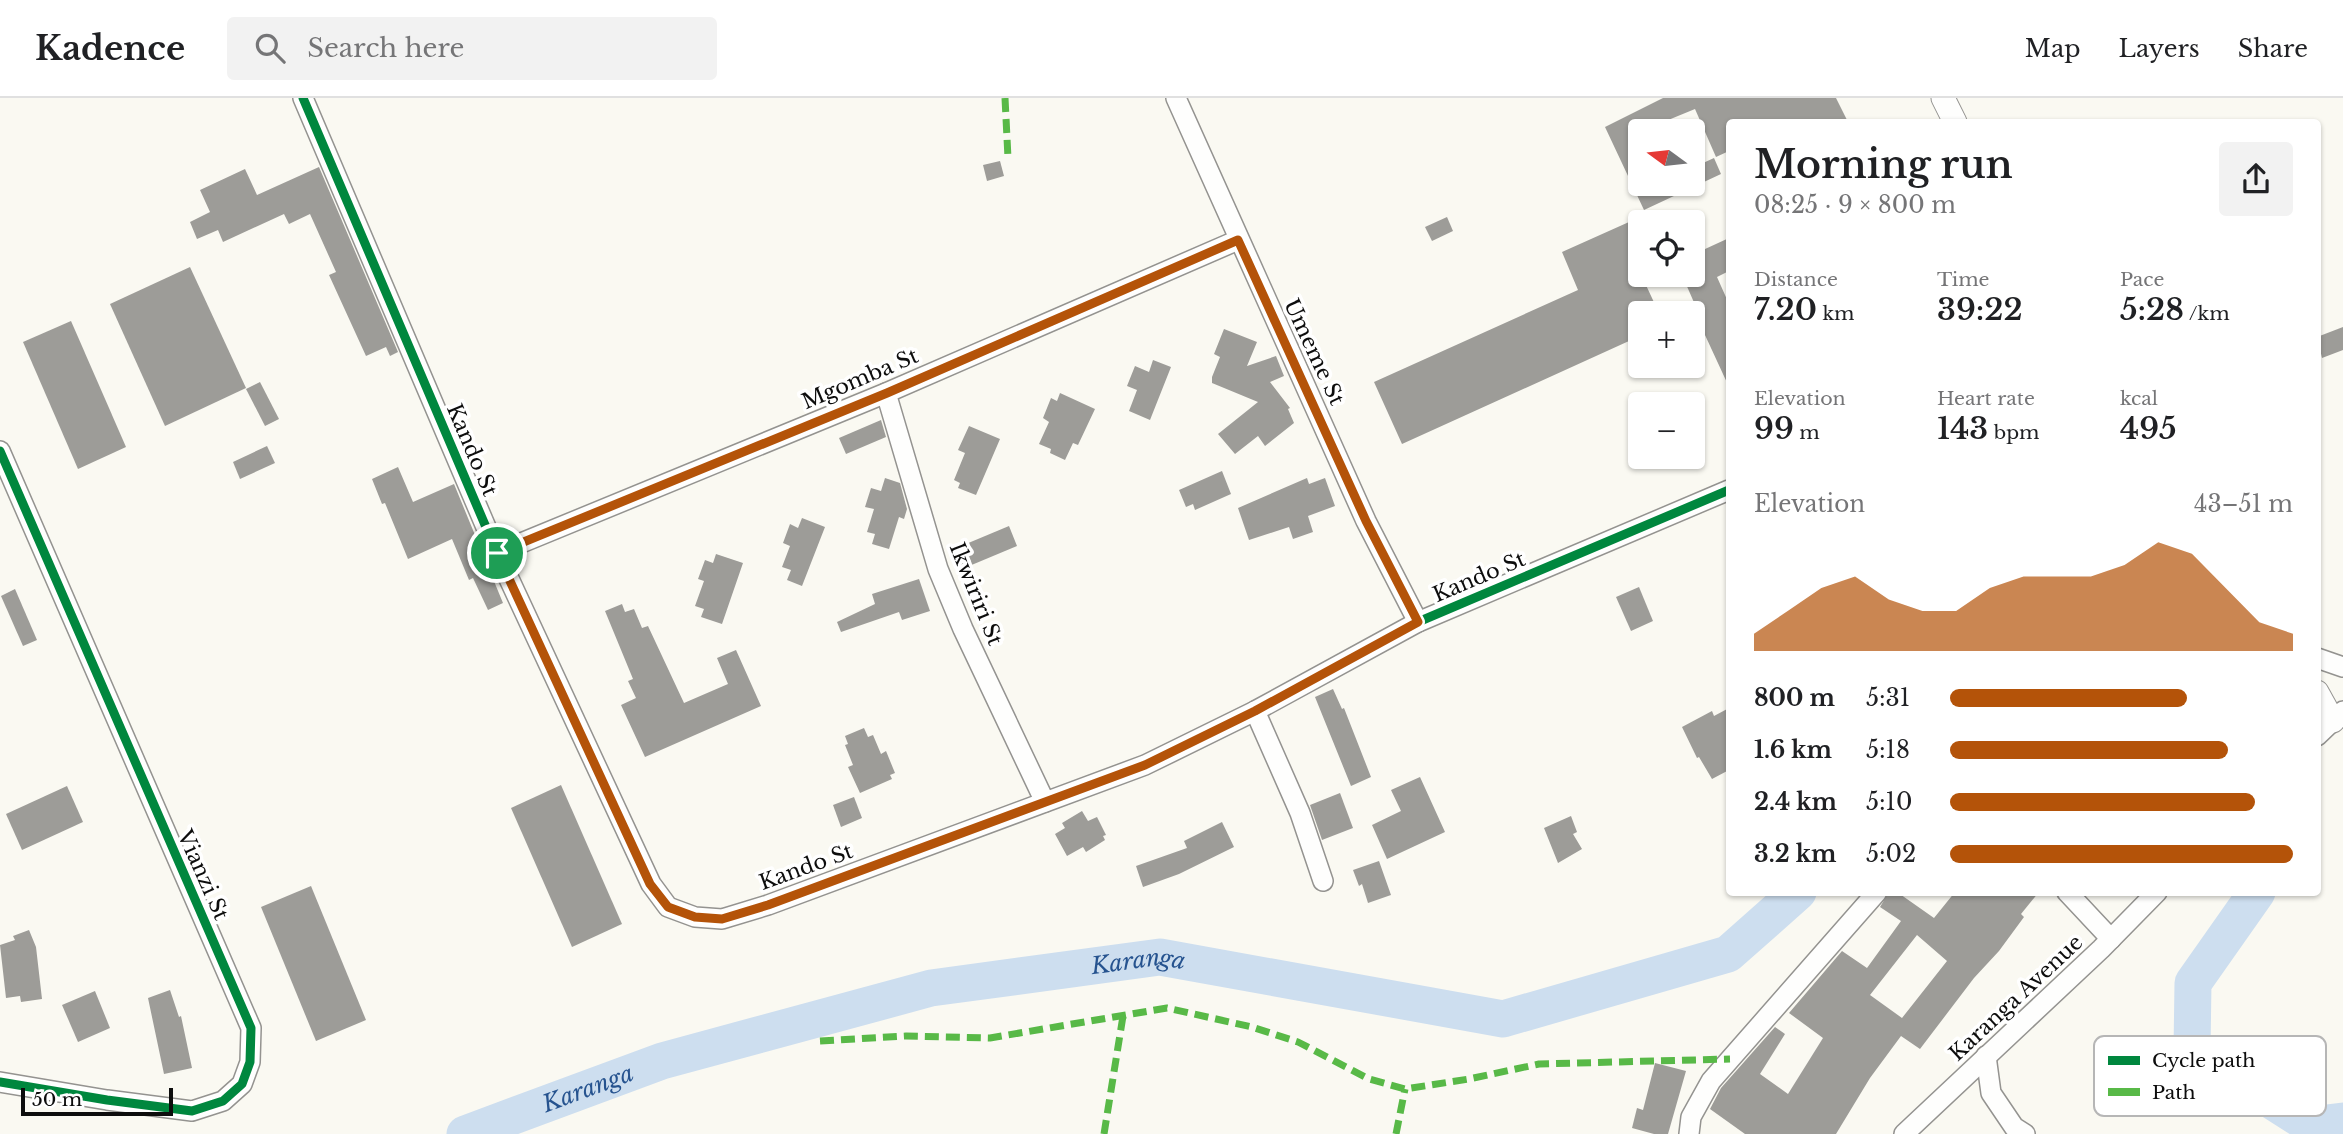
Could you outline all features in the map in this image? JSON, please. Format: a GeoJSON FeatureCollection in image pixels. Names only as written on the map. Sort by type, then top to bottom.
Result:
{"type":"FeatureCollection","features":[{"type":"Feature","properties":{"kind":"street","name":"Kando St"},"geometry":{"type":"LineString","coordinates":[[303,98],[497,553],[650,884],[668,907],[695,917],[722,919],[768,905],[1145,765],[1255,711],[1418,622],[1726,491]]}},
{"type":"Feature","properties":{"kind":"street","name":"Umeme St"},"geometry":{"type":"LineString","coordinates":[[1176,98],[1366,521],[1418,622]]}},
{"type":"Feature","properties":{"kind":"street"},"geometry":{"type":"LineString","coordinates":[[1943,98],[1954,119]]}},
{"type":"Feature","properties":{"kind":"street","name":"Mgomba St"},"geometry":{"type":"LineString","coordinates":[[497,553],[887,393],[1238,240]]}},
{"type":"Feature","properties":{"kind":"street","name":"Ikwiriri St"},"geometry":{"type":"LineString","coordinates":[[887,393],[939,569],[963,629],[1045,802]]}},
{"type":"Feature","properties":{"kind":"street","name":"Vianzi St"},"geometry":{"type":"LineString","coordinates":[[0,451],[251,1028],[250,1062],[242,1084],[223,1101],[192,1111],[0,1082]]}},
{"type":"Feature","properties":{"kind":"street"},"geometry":{"type":"LineString","coordinates":[[2321,660],[2343,667]]}},
{"type":"Feature","properties":{"kind":"street"},"geometry":{"type":"LineString","coordinates":[[2321,701],[2331,723]]}},
{"type":"Feature","properties":{"kind":"street"},"geometry":{"type":"LineString","coordinates":[[1255,711],[1300,813],[1323,881]]}},
{"type":"Feature","properties":{"kind":"street"},"geometry":{"type":"LineString","coordinates":[[1689,1134],[1690,1117],[1711,1081],[1873,896]]}},
{"type":"Feature","properties":{"kind":"street"},"geometry":{"type":"LineString","coordinates":[[2071,896],[2111,939]]}},
{"type":"Feature","properties":{"kind":"street","name":"Karanga Avenue"},"geometry":{"type":"LineString","coordinates":[[1904,1134],[2153,896]]}},
{"type":"Feature","properties":{"kind":"street"},"geometry":{"type":"LineString","coordinates":[[1986,1056],[1991,1093],[2014,1127],[2025,1134]]}},
{"type":"Feature","properties":{"kind":"building"},"geometry":{"type":"Polygon","coordinates":[[[1663,98],[1836,98],[1846,119],[1726,119],[1726,152],[1716,157],[1705,132],[1705,119],[1699,119],[1695,109],[1671,119],[1628,119],[1628,176],[1605,127],[1663,98]]]}},
{"type":"Feature","properties":{"kind":"building"},"geometry":{"type":"Polygon","coordinates":[[[1714,158],[1721,174],[1705,181],[1705,162],[1714,158]]]}},
{"type":"Feature","properties":{"kind":"building"},"geometry":{"type":"Polygon","coordinates":[[[1000,161],[1004,176],[987,181],[983,165],[1000,161]]]}},
{"type":"Feature","properties":{"kind":"building"},"geometry":{"type":"Polygon","coordinates":[[[319,167],[398,352],[390,356],[386,347],[366,356],[329,275],[336,272],[310,214],[289,224],[284,214],[223,242],[218,230],[197,239],[190,222],[210,212],[200,190],[245,169],[257,195],[319,167]]]}},
{"type":"Feature","properties":{"kind":"building"},"geometry":{"type":"Polygon","coordinates":[[[1637,196],[1674,196],[1644,210],[1637,196]]]}},
{"type":"Feature","properties":{"kind":"building"},"geometry":{"type":"Polygon","coordinates":[[[1447,217],[1453,231],[1432,241],[1425,227],[1447,217]]]}},
{"type":"Feature","properties":{"kind":"building"},"geometry":{"type":"Polygon","coordinates":[[[1628,222],[1628,287],[1647,287],[1653,301],[1628,301],[1628,341],[1402,444],[1374,382],[1578,290],[1562,252],[1628,222]]]}},
{"type":"Feature","properties":{"kind":"building"},"geometry":{"type":"Polygon","coordinates":[[[1726,239],[1726,272],[1717,277],[1726,297],[1726,380],[1705,335],[1705,301],[1693,301],[1687,287],[1705,287],[1705,249],[1726,239]]]}},
{"type":"Feature","properties":{"kind":"building"},"geometry":{"type":"Polygon","coordinates":[[[190,267],[246,388],[165,426],[110,304],[190,267]]]}},
{"type":"Feature","properties":{"kind":"building"},"geometry":{"type":"Polygon","coordinates":[[[71,321],[126,447],[78,469],[23,342],[71,321]]]}},
{"type":"Feature","properties":{"kind":"building"},"geometry":{"type":"Polygon","coordinates":[[[2343,327],[2343,350],[2322,358],[2321,335],[2343,327]]]}},
{"type":"Feature","properties":{"kind":"building"},"geometry":{"type":"Polygon","coordinates":[[[1224,329],[1257,342],[1247,366],[1276,356],[1284,376],[1270,382],[1290,408],[1288,409],[1294,423],[1265,446],[1258,436],[1235,454],[1218,434],[1258,402],[1212,383],[1220,357],[1214,354],[1224,329]]]}},
{"type":"Feature","properties":{"kind":"building"},"geometry":{"type":"Polygon","coordinates":[[[1153,360],[1171,367],[1150,420],[1129,411],[1137,390],[1127,386],[1135,366],[1149,372],[1153,360]]]}},
{"type":"Feature","properties":{"kind":"building"},"geometry":{"type":"Polygon","coordinates":[[[260,382],[279,419],[265,426],[246,389],[260,382]]]}},
{"type":"Feature","properties":{"kind":"building"},"geometry":{"type":"Polygon","coordinates":[[[1060,393],[1095,409],[1078,445],[1073,443],[1065,460],[1039,444],[1049,422],[1043,418],[1051,398],[1057,401],[1060,393]]]}},
{"type":"Feature","properties":{"kind":"building"},"geometry":{"type":"Polygon","coordinates":[[[881,420],[886,437],[846,454],[839,438],[881,420]]]}},
{"type":"Feature","properties":{"kind":"building"},"geometry":{"type":"Polygon","coordinates":[[[969,426],[1000,439],[976,495],[958,488],[960,483],[954,480],[965,453],[958,450],[969,426]]]}},
{"type":"Feature","properties":{"kind":"building"},"geometry":{"type":"Polygon","coordinates":[[[267,446],[275,463],[240,479],[233,462],[267,446]]]}},
{"type":"Feature","properties":{"kind":"building"},"geometry":{"type":"Polygon","coordinates":[[[398,467],[413,502],[454,484],[503,603],[488,610],[473,578],[469,580],[452,539],[408,559],[372,479],[398,467]]]}},
{"type":"Feature","properties":{"kind":"building"},"geometry":{"type":"Polygon","coordinates":[[[1222,471],[1231,494],[1195,510],[1193,504],[1186,507],[1179,490],[1222,471]]]}},
{"type":"Feature","properties":{"kind":"building"},"geometry":{"type":"Polygon","coordinates":[[[885,478],[900,483],[907,509],[904,519],[899,517],[889,549],[872,544],[875,534],[867,532],[874,509],[865,507],[871,488],[881,491],[885,478]]]}},
{"type":"Feature","properties":{"kind":"building"},"geometry":{"type":"Polygon","coordinates":[[[1307,478],[1309,484],[1325,478],[1335,506],[1308,516],[1313,532],[1293,539],[1289,527],[1249,540],[1238,508],[1307,478]]]}},
{"type":"Feature","properties":{"kind":"building"},"geometry":{"type":"Polygon","coordinates":[[[802,518],[825,527],[802,586],[787,580],[791,570],[782,567],[790,546],[783,543],[790,524],[798,528],[802,518]]]}},
{"type":"Feature","properties":{"kind":"building"},"geometry":{"type":"Polygon","coordinates":[[[1009,526],[1017,546],[962,569],[954,549],[1009,526]]]}},
{"type":"Feature","properties":{"kind":"building"},"geometry":{"type":"Polygon","coordinates":[[[716,554],[743,563],[722,624],[701,617],[704,609],[695,606],[704,581],[698,579],[705,560],[713,563],[716,554]]]}},
{"type":"Feature","properties":{"kind":"building"},"geometry":{"type":"Polygon","coordinates":[[[919,579],[930,611],[902,620],[899,612],[841,632],[837,622],[875,604],[872,594],[919,579]]]}},
{"type":"Feature","properties":{"kind":"building"},"geometry":{"type":"Polygon","coordinates":[[[1639,587],[1653,621],[1631,631],[1616,597],[1639,587]]]}},
{"type":"Feature","properties":{"kind":"building"},"geometry":{"type":"Polygon","coordinates":[[[15,589],[37,640],[23,646],[1,596],[15,589]]]}},
{"type":"Feature","properties":{"kind":"building"},"geometry":{"type":"Polygon","coordinates":[[[622,604],[625,612],[634,609],[642,628],[648,626],[684,703],[728,684],[717,658],[736,650],[761,706],[645,757],[621,705],[636,698],[628,681],[633,679],[605,611],[622,604]]]}},
{"type":"Feature","properties":{"kind":"building"},"geometry":{"type":"Polygon","coordinates":[[[1333,689],[1342,709],[1344,708],[1371,777],[1351,786],[1315,697],[1333,689]]]}},
{"type":"Feature","properties":{"kind":"building"},"geometry":{"type":"Polygon","coordinates":[[[1726,710],[1726,772],[1712,779],[1699,757],[1697,758],[1682,727],[1712,711],[1714,716],[1726,710]]]}},
{"type":"Feature","properties":{"kind":"building"},"geometry":{"type":"Polygon","coordinates":[[[864,728],[868,737],[873,735],[881,754],[886,751],[895,773],[890,775],[892,779],[860,793],[848,767],[853,765],[845,745],[848,744],[845,736],[864,728]]]}},
{"type":"Feature","properties":{"kind":"building"},"geometry":{"type":"Polygon","coordinates":[[[1420,777],[1445,832],[1387,859],[1372,825],[1401,811],[1391,790],[1420,777]]]}},
{"type":"Feature","properties":{"kind":"building"},"geometry":{"type":"Polygon","coordinates":[[[561,785],[622,924],[572,947],[511,808],[561,785]]]}},
{"type":"Feature","properties":{"kind":"building"},"geometry":{"type":"Polygon","coordinates":[[[67,786],[83,822],[22,850],[6,814],[67,786]]]}},
{"type":"Feature","properties":{"kind":"building"},"geometry":{"type":"Polygon","coordinates":[[[1340,793],[1353,828],[1322,840],[1310,805],[1340,793]]]}},
{"type":"Feature","properties":{"kind":"building"},"geometry":{"type":"Polygon","coordinates":[[[854,797],[862,818],[841,827],[833,805],[854,797]]]}},
{"type":"Feature","properties":{"kind":"building"},"geometry":{"type":"Polygon","coordinates":[[[1082,811],[1088,821],[1097,817],[1106,835],[1103,836],[1105,840],[1086,852],[1083,847],[1067,856],[1055,834],[1065,828],[1062,823],[1082,811]]]}},
{"type":"Feature","properties":{"kind":"building"},"geometry":{"type":"Polygon","coordinates":[[[1571,816],[1577,832],[1573,834],[1582,849],[1558,863],[1544,828],[1571,816]]]}},
{"type":"Feature","properties":{"kind":"building"},"geometry":{"type":"Polygon","coordinates":[[[1222,822],[1234,847],[1179,874],[1143,887],[1136,866],[1187,848],[1184,841],[1222,822]]]}},
{"type":"Feature","properties":{"kind":"building"},"geometry":{"type":"Polygon","coordinates":[[[1379,861],[1391,895],[1368,903],[1362,884],[1359,886],[1353,870],[1379,861]]]}},
{"type":"Feature","properties":{"kind":"building"},"geometry":{"type":"Polygon","coordinates":[[[311,886],[366,1020],[316,1041],[261,907],[311,886]]]}},
{"type":"Feature","properties":{"kind":"building"},"geometry":{"type":"Polygon","coordinates":[[[1887,896],[1903,896],[1934,918],[1952,896],[2036,896],[2021,914],[2024,917],[1999,951],[1974,978],[1920,1049],[1901,1036],[1870,1078],[1836,1134],[1745,1134],[1710,1109],[1721,1088],[1775,1027],[1785,1034],[1760,1074],[1788,1094],[1823,1038],[1789,1013],[1842,951],[1867,968],[1901,921],[1880,907],[1887,896]],[[1917,935],[1870,995],[1902,1018],[1947,961],[1917,935]]]}},
{"type":"Feature","properties":{"kind":"building"},"geometry":{"type":"Polygon","coordinates":[[[29,930],[36,947],[42,999],[21,1002],[20,996],[6,998],[0,945],[15,940],[13,936],[29,930]]]}},
{"type":"Feature","properties":{"kind":"building"},"geometry":{"type":"Polygon","coordinates":[[[170,990],[179,1017],[181,1016],[192,1068],[164,1074],[148,998],[170,990]]]}},
{"type":"Feature","properties":{"kind":"building"},"geometry":{"type":"Polygon","coordinates":[[[95,991],[110,1028],[78,1042],[62,1005],[95,991]]]}},
{"type":"Feature","properties":{"kind":"building"},"geometry":{"type":"Polygon","coordinates":[[[1655,1063],[1686,1071],[1668,1134],[1654,1134],[1632,1128],[1637,1108],[1643,1110],[1655,1063]]]}},
{"type":"Feature","properties":{"kind":"waterway","name":"Karanga"},"geometry":{"type":"LineString","coordinates":[[465,1134],[662,1061],[931,988],[1160,957],[1503,1019],[1728,954],[1793,896]]}},
{"type":"Feature","properties":{"kind":"waterway","name":"Karanga"},"geometry":{"type":"LineString","coordinates":[[2192,1036],[2193,983],[2254,896]]}},
{"type":"Feature","properties":{"kind":"waterway","name":"Karanga"},"geometry":{"type":"LineString","coordinates":[[2296,1116],[2310,1125],[2343,1121]]}},
{"type":"Feature","properties":{"kind":"marked path"},"geometry":{"type":"LineString","coordinates":[[1005,98],[1008,158]]}},
{"type":"Feature","properties":{"kind":"marked path"},"geometry":{"type":"LineString","coordinates":[[820,1041],[906,1036],[990,1038],[1167,1008],[1252,1027],[1298,1042],[1369,1079],[1405,1089],[1539,1064],[1730,1059]]}},
{"type":"Feature","properties":{"kind":"marked path"},"geometry":{"type":"LineString","coordinates":[[1104,1134],[1123,1016]]}},
{"type":"Feature","properties":{"kind":"marked path"},"geometry":{"type":"LineString","coordinates":[[1396,1134],[1405,1089]]}},
{"type":"Feature","properties":{"kind":"cycle path"},"geometry":{"type":"LineString","coordinates":[[303,98],[497,553],[651,884],[668,907],[695,917],[722,919],[768,905],[1145,765],[1255,711],[1418,622],[1726,491]]}},
{"type":"Feature","properties":{"kind":"cycle path"},"geometry":{"type":"LineString","coordinates":[[0,451],[251,1028],[250,1062],[242,1084],[223,1101],[192,1111],[0,1082]]}},
{"type":"Feature","properties":{"kind":"route"},"geometry":{"type":"LineString","coordinates":[[1238,240],[1366,521],[1418,622],[1255,711],[1145,765],[768,905],[722,919],[695,917],[668,907],[650,884],[497,553],[887,393],[1238,240]]}}]}
